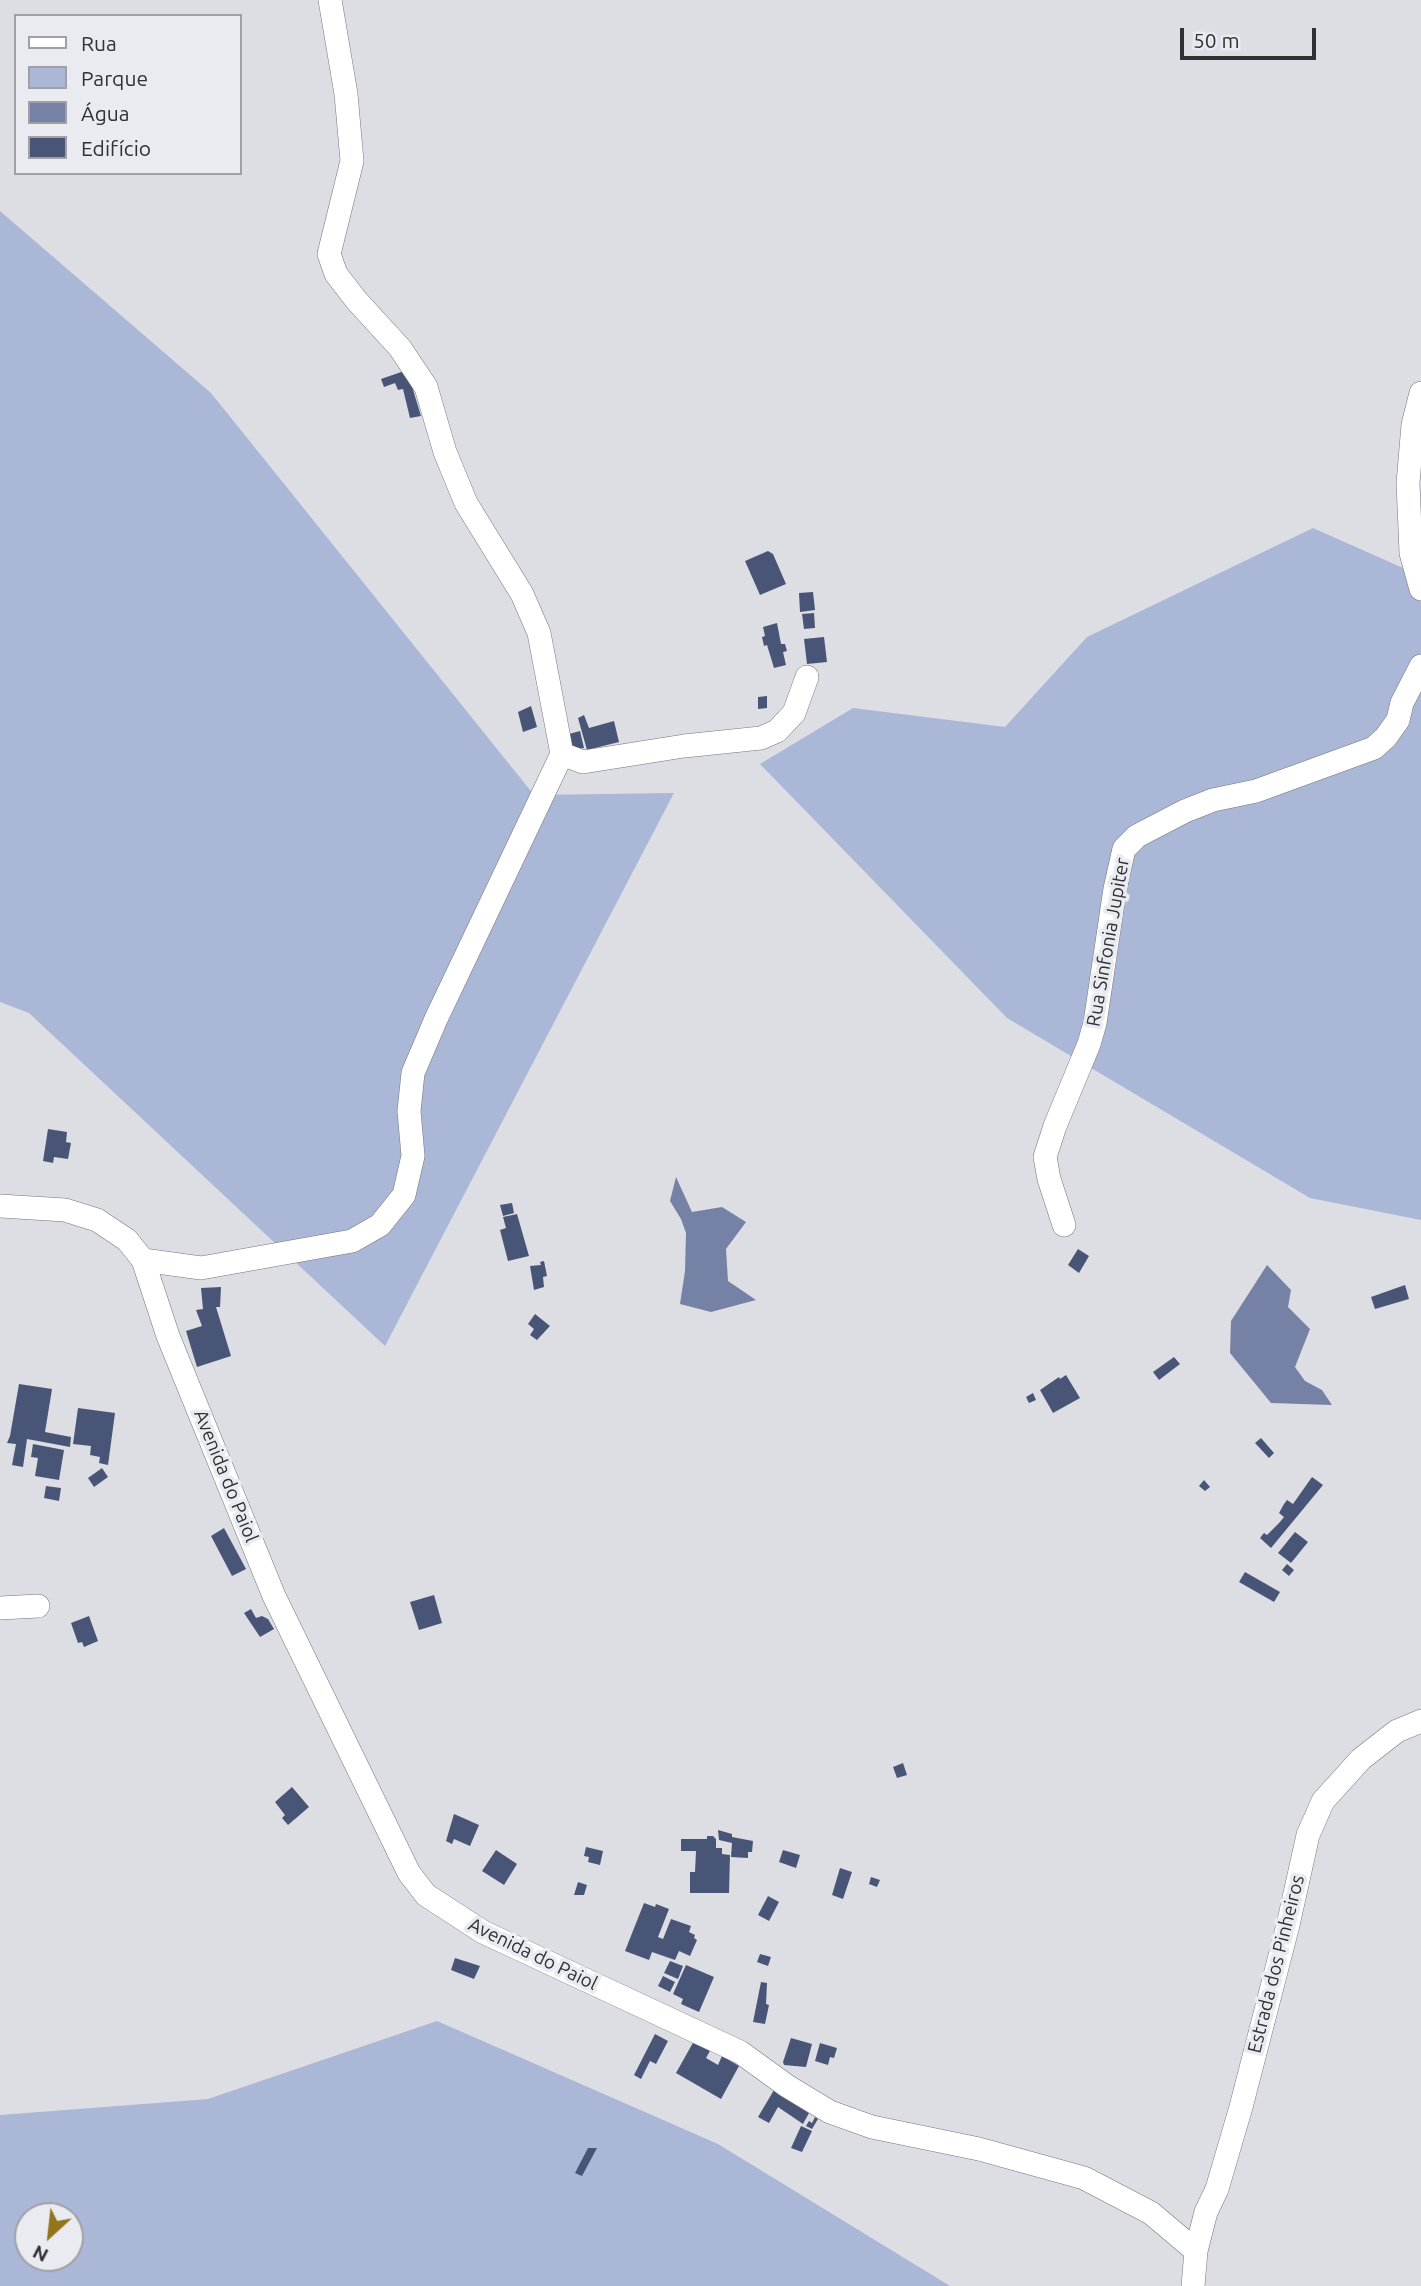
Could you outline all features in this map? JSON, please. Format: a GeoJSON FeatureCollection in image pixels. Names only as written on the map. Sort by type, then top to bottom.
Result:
{"type":"FeatureCollection","features":[{"type":"Feature","properties":{"kind":"street"},"geometry":{"type":"LineString","coordinates":[[143,1260],[201,1268],[352,1241],[380,1225],[404,1195],[413,1156],[409,1111],[413,1073],[562,754],[539,633],[522,594],[466,503],[444,452],[426,387],[400,348],[336,274],[329,254],[352,161],[346,94],[330,0]]}},
{"type":"Feature","properties":{"kind":"street"},"geometry":{"type":"LineString","coordinates":[[1421,393],[1413,425],[1408,483],[1411,553],[1421,589]]}},
{"type":"Feature","properties":{"kind":"street","name":"Rua Sinfonia Jupiter"},"geometry":{"type":"LineString","coordinates":[[1064,1225],[1045,1157],[1095,1023],[1115,889],[1124,849],[1137,836],[1185,811],[1213,800],[1268,787],[1374,748],[1398,720],[1402,703],[1421,666]]}},
{"type":"Feature","properties":{"kind":"street"},"geometry":{"type":"LineString","coordinates":[[562,754],[583,762],[684,746],[761,738],[777,731],[794,713],[807,677]]}},
{"type":"Feature","properties":{"kind":"street","name":"Avenida do Paiol"},"geometry":{"type":"LineString","coordinates":[[0,1206],[65,1210],[97,1220],[127,1240],[143,1260],[168,1336],[274,1596],[408,1872],[426,1895],[483,1932],[740,2052],[830,2112],[872,2127],[979,2149],[1084,2178],[1151,2213],[1196,2251]]}},
{"type":"Feature","properties":{"kind":"street"},"geometry":{"type":"LineString","coordinates":[[0,1608],[38,1606]]}},
{"type":"Feature","properties":{"kind":"street","name":"Estrada dos Pinheiros"},"geometry":{"type":"LineString","coordinates":[[1196,2251],[1241,2107],[1288,1925],[1308,1835],[1323,1801],[1360,1759],[1397,1731],[1421,1721]]}},
{"type":"Feature","properties":{"kind":"street"},"geometry":{"type":"LineString","coordinates":[[1194,2286],[1196,2251]]}},
{"type":"Feature","properties":{"kind":"green space"},"geometry":{"type":"Polygon","coordinates":[[[0,211],[211,393],[534,795],[674,793],[385,1346],[29,1013],[0,1002],[0,211]]]}},
{"type":"Feature","properties":{"kind":"green space"},"geometry":{"type":"Polygon","coordinates":[[[1313,528],[1421,576],[1421,1220],[1310,1198],[1007,1018],[760,764],[853,708],[1005,727],[1087,637],[1313,528]]]}},
{"type":"Feature","properties":{"kind":"green space"},"geometry":{"type":"Polygon","coordinates":[[[437,2021],[718,2144],[950,2286],[0,2286],[0,2115],[208,2099],[437,2021]]]}},
{"type":"Feature","properties":{"kind":"water"},"geometry":{"type":"Polygon","coordinates":[[[676,1177],[692,1212],[722,1207],[746,1222],[726,1249],[728,1281],[756,1300],[711,1312],[680,1304],[685,1271],[686,1233],[670,1201],[676,1177]]]}},
{"type":"Feature","properties":{"kind":"water"},"geometry":{"type":"Polygon","coordinates":[[[1267,1265],[1291,1290],[1288,1307],[1310,1329],[1295,1367],[1305,1381],[1322,1390],[1332,1405],[1271,1403],[1230,1353],[1231,1321],[1267,1265]]]}},
{"type":"Feature","properties":{"kind":"building"},"geometry":{"type":"Polygon","coordinates":[[[407,370],[421,416],[410,418],[403,389],[398,390],[395,383],[384,387],[381,379],[407,370]]]}},
{"type":"Feature","properties":{"kind":"building"},"geometry":{"type":"Polygon","coordinates":[[[768,551],[773,554],[786,584],[760,595],[745,561],[768,551]]]}},
{"type":"Feature","properties":{"kind":"building"},"geometry":{"type":"Polygon","coordinates":[[[813,592],[815,610],[800,612],[799,593],[813,592]]]}},
{"type":"Feature","properties":{"kind":"building"},"geometry":{"type":"Polygon","coordinates":[[[814,613],[815,628],[804,629],[802,614],[814,613]]]}},
{"type":"Feature","properties":{"kind":"building"},"geometry":{"type":"Polygon","coordinates":[[[777,623],[781,644],[785,644],[787,651],[783,652],[786,665],[774,668],[762,637],[765,636],[763,627],[777,623]]]}},
{"type":"Feature","properties":{"kind":"building"},"geometry":{"type":"Polygon","coordinates":[[[824,637],[827,662],[807,664],[804,639],[824,637]]]}},
{"type":"Feature","properties":{"kind":"building"},"geometry":{"type":"Polygon","coordinates":[[[767,696],[767,708],[758,709],[758,697],[767,696]]]}},
{"type":"Feature","properties":{"kind":"building"},"geometry":{"type":"Polygon","coordinates":[[[531,706],[537,727],[523,732],[518,712],[531,706]]]}},
{"type":"Feature","properties":{"kind":"building"},"geometry":{"type":"Polygon","coordinates":[[[584,715],[589,728],[614,721],[619,742],[587,750],[578,718],[584,715]]]}},
{"type":"Feature","properties":{"kind":"building"},"geometry":{"type":"Polygon","coordinates":[[[580,731],[584,748],[573,750],[569,734],[580,731]]]}},
{"type":"Feature","properties":{"kind":"building"},"geometry":{"type":"Polygon","coordinates":[[[48,1129],[67,1132],[66,1142],[71,1143],[68,1159],[54,1157],[53,1163],[43,1161],[48,1129]]]}},
{"type":"Feature","properties":{"kind":"building"},"geometry":{"type":"Polygon","coordinates":[[[512,1203],[514,1213],[503,1216],[500,1205],[512,1203]]]}},
{"type":"Feature","properties":{"kind":"building"},"geometry":{"type":"Polygon","coordinates":[[[517,1214],[529,1256],[508,1261],[500,1230],[506,1228],[503,1217],[517,1214]]]}},
{"type":"Feature","properties":{"kind":"building"},"geometry":{"type":"Polygon","coordinates":[[[1078,1249],[1089,1256],[1079,1273],[1068,1265],[1078,1249]]]}},
{"type":"Feature","properties":{"kind":"building"},"geometry":{"type":"Polygon","coordinates":[[[544,1261],[547,1276],[543,1277],[544,1287],[534,1290],[530,1266],[541,1265],[540,1262],[544,1261]]]}},
{"type":"Feature","properties":{"kind":"building"},"geometry":{"type":"Polygon","coordinates":[[[1405,1285],[1409,1299],[1375,1309],[1371,1297],[1405,1285]]]}},
{"type":"Feature","properties":{"kind":"building"},"geometry":{"type":"Polygon","coordinates":[[[221,1287],[220,1307],[216,1307],[231,1356],[197,1367],[186,1331],[202,1326],[196,1310],[203,1309],[201,1288],[221,1287]]]}},
{"type":"Feature","properties":{"kind":"building"},"geometry":{"type":"Polygon","coordinates":[[[535,1314],[550,1326],[537,1340],[530,1335],[534,1329],[528,1324],[535,1314]]]}},
{"type":"Feature","properties":{"kind":"building"},"geometry":{"type":"Polygon","coordinates":[[[1174,1357],[1180,1364],[1159,1380],[1153,1372],[1174,1357]]]}},
{"type":"Feature","properties":{"kind":"building"},"geometry":{"type":"Polygon","coordinates":[[[1066,1375],[1080,1398],[1053,1413],[1040,1390],[1066,1375]]]}},
{"type":"Feature","properties":{"kind":"building"},"geometry":{"type":"Polygon","coordinates":[[[19,1384],[52,1389],[45,1432],[71,1437],[70,1447],[27,1439],[23,1467],[12,1465],[16,1444],[7,1443],[19,1384]]]}},
{"type":"Feature","properties":{"kind":"building"},"geometry":{"type":"Polygon","coordinates":[[[1033,1393],[1036,1400],[1029,1403],[1026,1397],[1033,1393]]]}},
{"type":"Feature","properties":{"kind":"building"},"geometry":{"type":"Polygon","coordinates":[[[78,1408],[115,1413],[108,1465],[99,1463],[100,1457],[90,1455],[91,1446],[73,1444],[78,1408]]]}},
{"type":"Feature","properties":{"kind":"building"},"geometry":{"type":"Polygon","coordinates":[[[1261,1438],[1274,1453],[1269,1458],[1255,1443],[1261,1438]]]}},
{"type":"Feature","properties":{"kind":"building"},"geometry":{"type":"Polygon","coordinates":[[[33,1444],[64,1450],[59,1480],[35,1476],[38,1458],[31,1457],[33,1444]]]}},
{"type":"Feature","properties":{"kind":"building"},"geometry":{"type":"Polygon","coordinates":[[[102,1468],[108,1477],[94,1487],[88,1478],[102,1468]]]}},
{"type":"Feature","properties":{"kind":"building"},"geometry":{"type":"Polygon","coordinates":[[[1312,1477],[1323,1485],[1271,1548],[1260,1538],[1280,1522],[1284,1517],[1279,1513],[1284,1504],[1287,1500],[1293,1504],[1312,1477]]]}},
{"type":"Feature","properties":{"kind":"building"},"geometry":{"type":"Polygon","coordinates":[[[1204,1480],[1210,1487],[1205,1491],[1199,1486],[1204,1480]]]}},
{"type":"Feature","properties":{"kind":"building"},"geometry":{"type":"Polygon","coordinates":[[[46,1486],[61,1488],[59,1501],[44,1498],[46,1486]]]}},
{"type":"Feature","properties":{"kind":"building"},"geometry":{"type":"Polygon","coordinates":[[[224,1528],[246,1569],[232,1576],[211,1536],[224,1528]]]}},
{"type":"Feature","properties":{"kind":"building"},"geometry":{"type":"Polygon","coordinates":[[[1295,1532],[1308,1542],[1291,1563],[1278,1553],[1295,1532]]]}},
{"type":"Feature","properties":{"kind":"building"},"geometry":{"type":"Polygon","coordinates":[[[1287,1564],[1294,1570],[1289,1576],[1282,1570],[1287,1564]]]}},
{"type":"Feature","properties":{"kind":"building"},"geometry":{"type":"Polygon","coordinates":[[[1245,1572],[1280,1592],[1274,1602],[1239,1582],[1245,1572]]]}},
{"type":"Feature","properties":{"kind":"building"},"geometry":{"type":"Polygon","coordinates":[[[434,1595],[442,1623],[419,1630],[410,1602],[434,1595]]]}},
{"type":"Feature","properties":{"kind":"building"},"geometry":{"type":"Polygon","coordinates":[[[251,1609],[256,1618],[262,1616],[268,1619],[274,1629],[260,1637],[244,1613],[251,1609]]]}},
{"type":"Feature","properties":{"kind":"building"},"geometry":{"type":"Polygon","coordinates":[[[89,1616],[98,1641],[84,1647],[82,1642],[78,1643],[71,1623],[89,1616]]]}},
{"type":"Feature","properties":{"kind":"building"},"geometry":{"type":"Polygon","coordinates":[[[903,1763],[907,1775],[897,1778],[893,1767],[903,1763]]]}},
{"type":"Feature","properties":{"kind":"building"},"geometry":{"type":"Polygon","coordinates":[[[292,1787],[309,1807],[288,1825],[282,1818],[285,1815],[275,1802],[292,1787]]]}},
{"type":"Feature","properties":{"kind":"building"},"geometry":{"type":"Polygon","coordinates":[[[454,1814],[479,1825],[470,1846],[454,1839],[452,1844],[446,1841],[454,1814]]]}},
{"type":"Feature","properties":{"kind":"building"},"geometry":{"type":"Polygon","coordinates":[[[718,1830],[732,1834],[732,1837],[753,1841],[752,1852],[748,1852],[748,1858],[731,1857],[732,1843],[719,1840],[718,1830]]]}},
{"type":"Feature","properties":{"kind":"building"},"geometry":{"type":"Polygon","coordinates":[[[707,1836],[716,1839],[716,1848],[722,1848],[722,1854],[730,1855],[729,1893],[690,1893],[690,1872],[695,1872],[696,1851],[681,1851],[681,1839],[707,1839],[707,1836]]]}},
{"type":"Feature","properties":{"kind":"building"},"geometry":{"type":"Polygon","coordinates":[[[586,1847],[603,1851],[600,1865],[588,1862],[589,1857],[584,1856],[586,1847]]]}},
{"type":"Feature","properties":{"kind":"building"},"geometry":{"type":"Polygon","coordinates":[[[496,1850],[517,1864],[504,1885],[482,1871],[496,1850]]]}},
{"type":"Feature","properties":{"kind":"building"},"geometry":{"type":"Polygon","coordinates":[[[783,1850],[800,1855],[796,1868],[779,1862],[783,1850]]]}},
{"type":"Feature","properties":{"kind":"building"},"geometry":{"type":"Polygon","coordinates":[[[840,1868],[852,1872],[843,1899],[832,1895],[840,1868]]]}},
{"type":"Feature","properties":{"kind":"building"},"geometry":{"type":"Polygon","coordinates":[[[871,1877],[880,1880],[877,1887],[869,1884],[871,1877]]]}},
{"type":"Feature","properties":{"kind":"building"},"geometry":{"type":"Polygon","coordinates":[[[578,1882],[587,1885],[584,1895],[574,1895],[578,1882]]]}},
{"type":"Feature","properties":{"kind":"building"},"geometry":{"type":"Polygon","coordinates":[[[768,1896],[779,1902],[769,1921],[758,1915],[768,1896]]]}},
{"type":"Feature","properties":{"kind":"building"},"geometry":{"type":"Polygon","coordinates":[[[644,1903],[669,1909],[658,1937],[663,1939],[671,1919],[691,1926],[689,1932],[695,1935],[697,1940],[690,1956],[679,1951],[675,1960],[652,1952],[649,1960],[625,1951],[644,1903]]]}},
{"type":"Feature","properties":{"kind":"building"},"geometry":{"type":"Polygon","coordinates":[[[760,1954],[771,1957],[768,1966],[757,1962],[760,1954]]]}},
{"type":"Feature","properties":{"kind":"building"},"geometry":{"type":"Polygon","coordinates":[[[455,1958],[480,1966],[474,1979],[451,1970],[455,1958]]]}},
{"type":"Feature","properties":{"kind":"building"},"geometry":{"type":"Polygon","coordinates":[[[670,1961],[683,1966],[678,1979],[664,1973],[670,1961]]]}},
{"type":"Feature","properties":{"kind":"building"},"geometry":{"type":"Polygon","coordinates":[[[686,1965],[714,1977],[699,2012],[681,2004],[683,1999],[673,1994],[686,1965]]]}},
{"type":"Feature","properties":{"kind":"building"},"geometry":{"type":"Polygon","coordinates":[[[663,1976],[675,1982],[670,1992],[658,1986],[663,1976]]]}},
{"type":"Feature","properties":{"kind":"building"},"geometry":{"type":"Polygon","coordinates":[[[761,1982],[767,1983],[766,2004],[769,2005],[765,2024],[753,2022],[761,1982]]]}},
{"type":"Feature","properties":{"kind":"building"},"geometry":{"type":"Polygon","coordinates":[[[655,2034],[668,2041],[656,2064],[650,2061],[641,2079],[634,2075],[655,2034]]]}},
{"type":"Feature","properties":{"kind":"building"},"geometry":{"type":"Polygon","coordinates":[[[791,2038],[812,2044],[806,2067],[784,2065],[791,2038]]]}},
{"type":"Feature","properties":{"kind":"building"},"geometry":{"type":"Polygon","coordinates":[[[694,2041],[711,2049],[706,2058],[718,2065],[722,2056],[739,2066],[721,2099],[676,2073],[694,2041]]]}},
{"type":"Feature","properties":{"kind":"building"},"geometry":{"type":"Polygon","coordinates":[[[820,2043],[837,2048],[828,2065],[815,2061],[820,2043]]]}},
{"type":"Feature","properties":{"kind":"building"},"geometry":{"type":"Polygon","coordinates":[[[774,2090],[809,2113],[803,2124],[778,2107],[769,2123],[758,2117],[774,2090]]]}},
{"type":"Feature","properties":{"kind":"building"},"geometry":{"type":"Polygon","coordinates":[[[815,2117],[818,2119],[812,2129],[806,2126],[809,2121],[812,2123],[815,2117]]]}},
{"type":"Feature","properties":{"kind":"building"},"geometry":{"type":"Polygon","coordinates":[[[801,2126],[812,2131],[802,2152],[791,2148],[801,2126]]]}},
{"type":"Feature","properties":{"kind":"building"},"geometry":{"type":"Polygon","coordinates":[[[588,2148],[597,2148],[582,2176],[575,2173],[588,2148]]]}}]}
